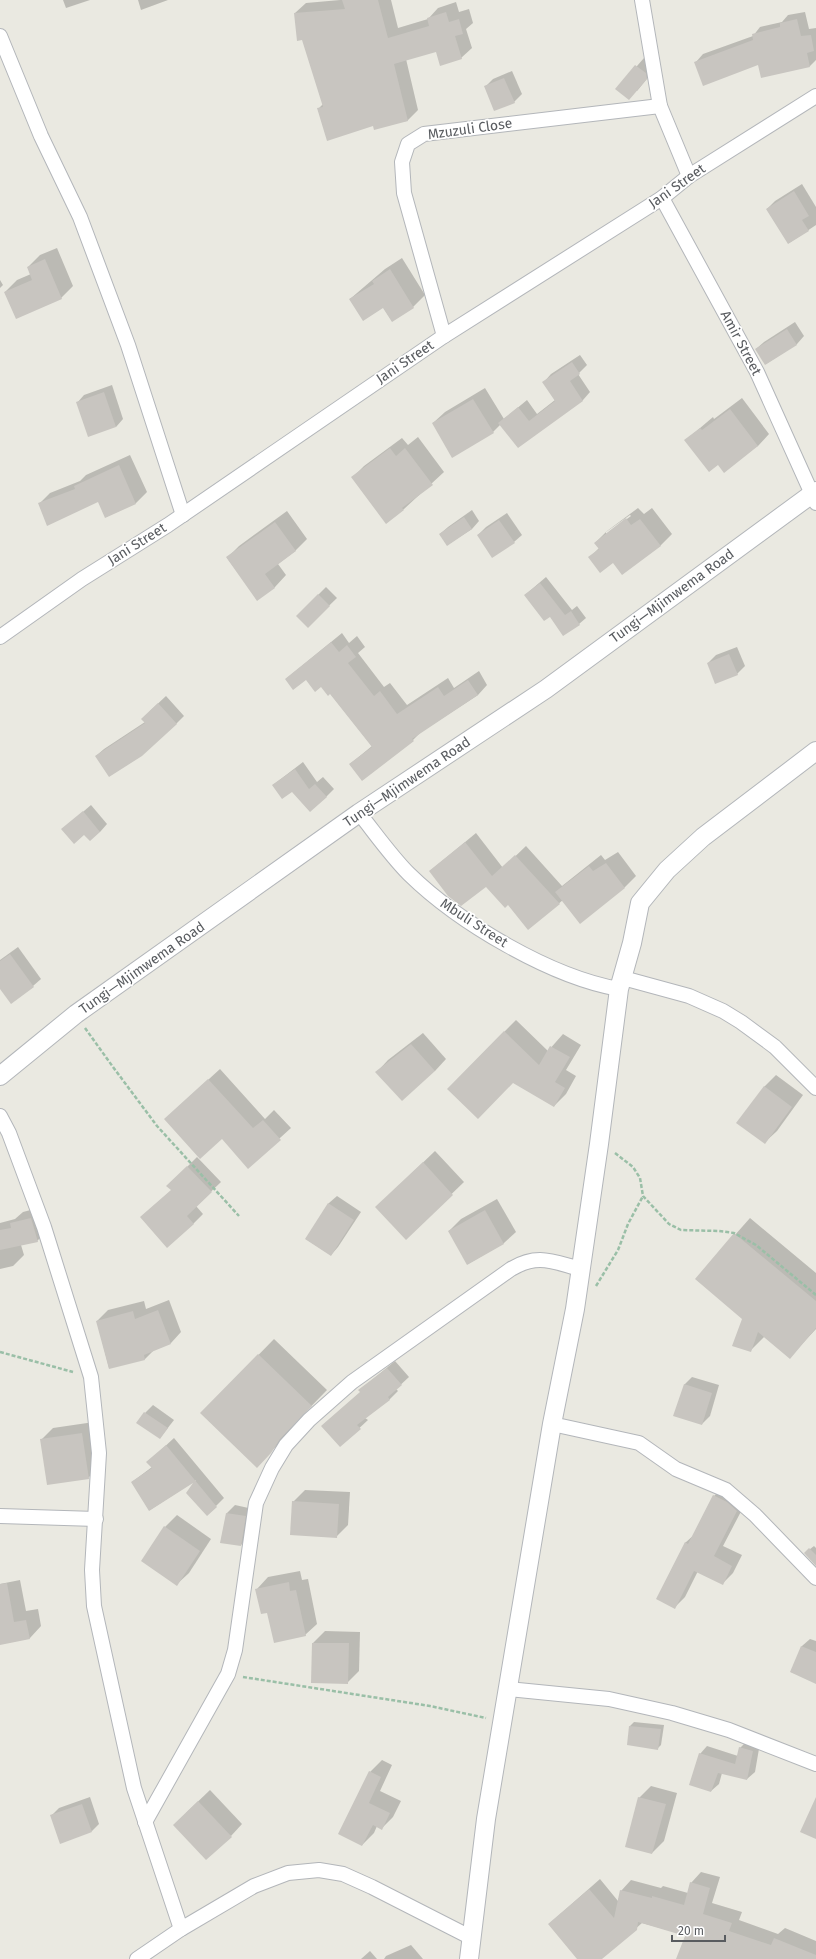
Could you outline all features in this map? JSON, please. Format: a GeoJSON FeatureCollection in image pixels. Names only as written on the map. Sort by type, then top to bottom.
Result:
{"type":"FeatureCollection","features":[{"type":"Feature","properties":{"kind":"street"},"geometry":{"type":"LineString","coordinates":[[642,0],[660,106],[689,176]]}},
{"type":"Feature","properties":{"kind":"street"},"geometry":{"type":"LineString","coordinates":[[0,36],[41,136],[80,217],[128,345],[183,515]]}},
{"type":"Feature","properties":{"kind":"street","name":"Jani Street"},"geometry":{"type":"LineString","coordinates":[[0,637],[82,579],[183,515],[444,336],[662,198],[689,176],[816,96]]}},
{"type":"Feature","properties":{"kind":"street","name":"Mzuzuli Close"},"geometry":{"type":"LineString","coordinates":[[444,336],[404,193],[402,162],[408,144],[424,134],[660,106]]}},
{"type":"Feature","properties":{"kind":"street","name":"Amir Street"},"geometry":{"type":"LineString","coordinates":[[662,198],[757,372],[815,495]]}},
{"type":"Feature","properties":{"kind":"street","name":"Tungi—Mjimwema Road"},"geometry":{"type":"LineString","coordinates":[[2,1070],[76,1014],[359,813],[546,689],[815,495]]}},
{"type":"Feature","properties":{"kind":"street"},"geometry":{"type":"LineString","coordinates":[[469,1959],[486,1818],[552,1424],[581,1269],[621,984],[632,943],[640,903],[668,870],[704,837],[816,751]]}},
{"type":"Feature","properties":{"kind":"street","name":"Mbuli Street"},"geometry":{"type":"LineString","coordinates":[[359,813],[408,874],[444,905],[504,943],[551,967],[597,985],[621,984],[689,996],[723,1011],[741,1022],[774,1047],[816,1088]]}},
{"type":"Feature","properties":{"kind":"street"},"geometry":{"type":"LineString","coordinates":[[0,1116],[9,1133],[44,1227],[91,1377],[100,1453],[92,1570],[94,1606],[134,1788],[181,1929]]}},
{"type":"Feature","properties":{"kind":"street"},"geometry":{"type":"LineString","coordinates":[[145,1822],[228,1674],[235,1650],[256,1503],[272,1468],[286,1445],[309,1420],[352,1382],[517,1265],[540,1259],[581,1269]]}},
{"type":"Feature","properties":{"kind":"street"},"geometry":{"type":"LineString","coordinates":[[552,1424],[639,1443],[676,1469],[726,1490],[755,1515],[816,1578]]}},
{"type":"Feature","properties":{"kind":"street"},"geometry":{"type":"LineString","coordinates":[[0,1516],[96,1519]]}},
{"type":"Feature","properties":{"kind":"street"},"geometry":{"type":"LineString","coordinates":[[508,1689],[610,1699],[672,1713],[729,1730],[816,1764]]}},
{"type":"Feature","properties":{"kind":"street"},"geometry":{"type":"LineString","coordinates":[[137,1959],[181,1929],[254,1886],[288,1873],[319,1870],[343,1874],[372,1887],[472,1938]]}},
{"type":"Feature","properties":{"kind":"path"},"geometry":{"type":"LineString","coordinates":[[76,1014],[157,1126],[239,1216]]}},
{"type":"Feature","properties":{"kind":"path"},"geometry":{"type":"LineString","coordinates":[[599,1144],[620,1156],[633,1167],[640,1178],[643,1196],[669,1224],[682,1230],[719,1230],[734,1233],[756,1245],[816,1295]]}},
{"type":"Feature","properties":{"kind":"path"},"geometry":{"type":"LineString","coordinates":[[594,1288],[618,1250],[628,1224],[643,1196]]}},
{"type":"Feature","properties":{"kind":"path"},"geometry":{"type":"LineString","coordinates":[[0,1352],[91,1377]]}},
{"type":"Feature","properties":{"kind":"path"},"geometry":{"type":"LineString","coordinates":[[228,1674],[329,1692],[430,1706],[503,1721]]}},
{"type":"Feature","properties":{"kind":"building"},"geometry":{"type":"Polygon","coordinates":[[[342,0],[378,0],[388,38],[429,26],[427,18],[446,12],[449,22],[459,19],[463,34],[455,36],[462,59],[440,66],[436,52],[394,64],[408,121],[374,130],[373,126],[327,141],[317,108],[323,107],[302,40],[297,41],[294,13],[345,9],[342,0]]]}},
{"type":"Feature","properties":{"kind":"building"},"geometry":{"type":"Polygon","coordinates":[[[797,19],[801,36],[811,35],[814,51],[807,53],[810,67],[761,78],[758,65],[703,86],[694,62],[753,40],[752,34],[780,27],[780,23],[797,19]]]}},
{"type":"Feature","properties":{"kind":"building"},"geometry":{"type":"Polygon","coordinates":[[[635,65],[646,73],[647,79],[629,100],[615,89],[635,65]]]}},
{"type":"Feature","properties":{"kind":"building"},"geometry":{"type":"Polygon","coordinates":[[[504,78],[515,103],[494,111],[484,86],[504,78]]]}},
{"type":"Feature","properties":{"kind":"building"},"geometry":{"type":"Polygon","coordinates":[[[794,191],[809,216],[802,220],[809,231],[788,244],[766,209],[794,191]]]}},
{"type":"Feature","properties":{"kind":"building"},"geometry":{"type":"Polygon","coordinates":[[[45,259],[62,299],[16,319],[4,292],[32,280],[27,267],[45,259]]]}},
{"type":"Feature","properties":{"kind":"building"},"geometry":{"type":"Polygon","coordinates":[[[390,269],[414,308],[392,322],[383,308],[363,321],[349,299],[374,284],[372,281],[390,269]]]}},
{"type":"Feature","properties":{"kind":"building"},"geometry":{"type":"Polygon","coordinates":[[[787,329],[797,345],[765,365],[755,349],[787,329]]]}},
{"type":"Feature","properties":{"kind":"building"},"geometry":{"type":"Polygon","coordinates":[[[572,362],[580,374],[570,381],[583,401],[518,448],[498,423],[518,407],[529,421],[555,401],[542,382],[572,362]]]}},
{"type":"Feature","properties":{"kind":"building"},"geometry":{"type":"Polygon","coordinates":[[[104,392],[116,427],[88,437],[76,402],[104,392]]]}},
{"type":"Feature","properties":{"kind":"building"},"geometry":{"type":"Polygon","coordinates":[[[473,399],[494,433],[452,458],[432,423],[473,399]]]}},
{"type":"Feature","properties":{"kind":"building"},"geometry":{"type":"Polygon","coordinates":[[[730,409],[758,446],[724,473],[718,465],[709,472],[684,440],[700,428],[702,430],[730,409]]]}},
{"type":"Feature","properties":{"kind":"building"},"geometry":{"type":"Polygon","coordinates":[[[390,448],[396,456],[405,448],[433,485],[402,508],[404,510],[386,524],[351,477],[390,448]]]}},
{"type":"Feature","properties":{"kind":"building"},"geometry":{"type":"Polygon","coordinates":[[[119,465],[136,504],[105,518],[98,502],[47,526],[38,503],[75,489],[74,486],[119,465]]]}},
{"type":"Feature","properties":{"kind":"building"},"geometry":{"type":"Polygon","coordinates":[[[464,517],[472,529],[447,546],[439,534],[464,517]]]}},
{"type":"Feature","properties":{"kind":"building"},"geometry":{"type":"Polygon","coordinates":[[[626,518],[631,525],[640,519],[661,546],[622,575],[613,563],[600,573],[588,557],[599,549],[594,543],[626,518]]]}},
{"type":"Feature","properties":{"kind":"building"},"geometry":{"type":"Polygon","coordinates":[[[499,520],[515,543],[492,558],[477,535],[499,520]]]}},
{"type":"Feature","properties":{"kind":"building"},"geometry":{"type":"Polygon","coordinates":[[[275,522],[296,551],[265,574],[275,588],[257,601],[226,557],[275,522]]]}},
{"type":"Feature","properties":{"kind":"building"},"geometry":{"type":"Polygon","coordinates":[[[540,583],[565,615],[571,611],[580,625],[563,636],[550,617],[544,621],[524,595],[540,583]]]}},
{"type":"Feature","properties":{"kind":"building"},"geometry":{"type":"Polygon","coordinates":[[[318,594],[330,606],[308,628],[296,616],[318,594]]]}},
{"type":"Feature","properties":{"kind":"building"},"geometry":{"type":"Polygon","coordinates":[[[331,642],[339,652],[347,645],[356,657],[348,663],[374,696],[380,691],[397,714],[438,687],[444,696],[468,680],[478,695],[412,739],[414,741],[362,781],[349,764],[372,747],[330,694],[328,696],[321,687],[315,692],[306,680],[293,690],[285,679],[331,642]]]}},
{"type":"Feature","properties":{"kind":"building"},"geometry":{"type":"Polygon","coordinates":[[[729,654],[738,675],[715,684],[707,663],[729,654]]]}},
{"type":"Feature","properties":{"kind":"building"},"geometry":{"type":"Polygon","coordinates":[[[158,703],[177,724],[142,756],[109,777],[95,756],[145,723],[141,719],[158,703]]]}},
{"type":"Feature","properties":{"kind":"building"},"geometry":{"type":"Polygon","coordinates":[[[295,769],[309,789],[315,784],[327,797],[310,812],[292,792],[282,799],[272,785],[295,769]]]}},
{"type":"Feature","properties":{"kind":"building"},"geometry":{"type":"Polygon","coordinates":[[[83,811],[100,832],[90,841],[84,835],[74,844],[61,829],[83,811]]]}},
{"type":"Feature","properties":{"kind":"building"},"geometry":{"type":"Polygon","coordinates":[[[465,842],[492,876],[515,855],[560,904],[528,930],[508,905],[505,908],[486,887],[461,906],[448,896],[429,871],[465,842]]]}},
{"type":"Feature","properties":{"kind":"building"},"geometry":{"type":"Polygon","coordinates":[[[606,863],[625,888],[580,924],[555,892],[589,866],[593,871],[606,863]]]}},
{"type":"Feature","properties":{"kind":"building"},"geometry":{"type":"Polygon","coordinates":[[[10,954],[34,987],[11,1004],[0,989],[0,961],[10,954]]]}},
{"type":"Feature","properties":{"kind":"building"},"geometry":{"type":"Polygon","coordinates":[[[504,1031],[539,1065],[550,1046],[570,1057],[555,1082],[565,1088],[554,1107],[513,1083],[478,1119],[447,1089],[504,1031]]]}},
{"type":"Feature","properties":{"kind":"building"},"geometry":{"type":"Polygon","coordinates":[[[411,1044],[435,1071],[402,1101],[375,1072],[411,1044]]]}},
{"type":"Feature","properties":{"kind":"building"},"geometry":{"type":"Polygon","coordinates":[[[208,1079],[253,1128],[263,1120],[281,1140],[248,1169],[222,1139],[200,1159],[164,1119],[208,1079]]]}},
{"type":"Feature","properties":{"kind":"building"},"geometry":{"type":"Polygon","coordinates":[[[764,1086],[792,1107],[765,1144],[736,1123],[764,1086]]]}},
{"type":"Feature","properties":{"kind":"building"},"geometry":{"type":"Polygon","coordinates":[[[423,1162],[453,1195],[406,1240],[375,1207],[423,1162]]]}},
{"type":"Feature","properties":{"kind":"building"},"geometry":{"type":"Polygon","coordinates":[[[187,1166],[212,1192],[187,1216],[194,1224],[167,1248],[140,1217],[171,1190],[166,1186],[187,1166]]]}},
{"type":"Feature","properties":{"kind":"building"},"geometry":{"type":"Polygon","coordinates":[[[328,1203],[354,1220],[331,1256],[305,1239],[328,1203]]]}},
{"type":"Feature","properties":{"kind":"building"},"geometry":{"type":"Polygon","coordinates":[[[485,1210],[504,1244],[467,1265],[448,1231],[485,1210]]]}},
{"type":"Feature","properties":{"kind":"building"},"geometry":{"type":"Polygon","coordinates":[[[31,1218],[38,1242],[0,1250],[0,1230],[11,1228],[10,1223],[31,1218]]]}},
{"type":"Feature","properties":{"kind":"building"},"geometry":{"type":"Polygon","coordinates":[[[734,1233],[816,1301],[816,1328],[790,1359],[758,1332],[751,1352],[732,1346],[742,1319],[695,1279],[734,1233]]]}},
{"type":"Feature","properties":{"kind":"building"},"geometry":{"type":"Polygon","coordinates":[[[158,1310],[171,1344],[144,1355],[145,1360],[109,1369],[96,1321],[133,1311],[135,1319],[158,1310]]]}},
{"type":"Feature","properties":{"kind":"building"},"geometry":{"type":"Polygon","coordinates":[[[258,1354],[312,1406],[280,1439],[271,1453],[257,1468],[200,1413],[258,1354]]]}},
{"type":"Feature","properties":{"kind":"building"},"geometry":{"type":"Polygon","coordinates":[[[387,1368],[402,1385],[388,1397],[390,1400],[357,1425],[361,1429],[340,1447],[321,1426],[360,1392],[358,1390],[387,1368]]]}},
{"type":"Feature","properties":{"kind":"building"},"geometry":{"type":"Polygon","coordinates":[[[684,1384],[712,1393],[702,1425],[673,1416],[684,1384]]]}},
{"type":"Feature","properties":{"kind":"building"},"geometry":{"type":"Polygon","coordinates":[[[144,1412],[168,1428],[160,1439],[136,1423],[144,1412]]]}},
{"type":"Feature","properties":{"kind":"building"},"geometry":{"type":"Polygon","coordinates":[[[82,1433],[89,1479],[47,1485],[40,1439],[82,1433]]]}},
{"type":"Feature","properties":{"kind":"building"},"geometry":{"type":"Polygon","coordinates":[[[166,1445],[217,1507],[207,1516],[186,1493],[193,1483],[149,1511],[131,1482],[152,1468],[146,1462],[166,1445]]]}},
{"type":"Feature","properties":{"kind":"building"},"geometry":{"type":"Polygon","coordinates":[[[713,1495],[727,1502],[737,1511],[714,1556],[732,1566],[723,1585],[694,1571],[675,1609],[656,1599],[685,1542],[688,1544],[713,1495]]]}},
{"type":"Feature","properties":{"kind":"building"},"geometry":{"type":"Polygon","coordinates":[[[292,1501],[339,1504],[337,1538],[290,1535],[292,1501]]]}},
{"type":"Feature","properties":{"kind":"building"},"geometry":{"type":"Polygon","coordinates":[[[226,1513],[246,1516],[241,1546],[220,1543],[226,1513]]]}},
{"type":"Feature","properties":{"kind":"building"},"geometry":{"type":"Polygon","coordinates":[[[164,1526],[200,1551],[177,1586],[141,1561],[164,1526]]]}},
{"type":"Feature","properties":{"kind":"building"},"geometry":{"type":"Polygon","coordinates":[[[809,1548],[816,1555],[816,1566],[804,1553],[809,1548]]]}},
{"type":"Feature","properties":{"kind":"building"},"geometry":{"type":"Polygon","coordinates":[[[289,1582],[290,1591],[296,1590],[306,1636],[274,1643],[267,1613],[261,1614],[255,1589],[289,1582]]]}},
{"type":"Feature","properties":{"kind":"building"},"geometry":{"type":"Polygon","coordinates":[[[7,1583],[14,1622],[26,1620],[30,1639],[0,1645],[0,1584],[7,1583]]]}},
{"type":"Feature","properties":{"kind":"building"},"geometry":{"type":"Polygon","coordinates":[[[312,1643],[349,1643],[348,1684],[311,1683],[312,1643]]]}},
{"type":"Feature","properties":{"kind":"building"},"geometry":{"type":"Polygon","coordinates":[[[801,1646],[816,1652],[816,1684],[790,1672],[801,1646]]]}},
{"type":"Feature","properties":{"kind":"building"},"geometry":{"type":"Polygon","coordinates":[[[629,1726],[661,1729],[658,1750],[627,1745],[629,1726]]]}},
{"type":"Feature","properties":{"kind":"building"},"geometry":{"type":"Polygon","coordinates":[[[739,1747],[753,1751],[747,1780],[718,1773],[711,1792],[689,1785],[699,1753],[735,1764],[739,1747]]]}},
{"type":"Feature","properties":{"kind":"building"},"geometry":{"type":"Polygon","coordinates":[[[369,1771],[381,1777],[369,1803],[390,1813],[382,1830],[373,1825],[362,1846],[338,1834],[369,1771]]]}},
{"type":"Feature","properties":{"kind":"building"},"geometry":{"type":"Polygon","coordinates":[[[638,1797],[666,1804],[652,1854],[625,1847],[638,1797]]]}},
{"type":"Feature","properties":{"kind":"building"},"geometry":{"type":"Polygon","coordinates":[[[816,1797],[816,1839],[800,1832],[816,1797]]]}},
{"type":"Feature","properties":{"kind":"building"},"geometry":{"type":"Polygon","coordinates":[[[198,1801],[232,1837],[206,1860],[173,1825],[198,1801]]]}},
{"type":"Feature","properties":{"kind":"building"},"geometry":{"type":"Polygon","coordinates":[[[82,1804],[92,1832],[60,1844],[50,1815],[82,1804]]]}},
{"type":"Feature","properties":{"kind":"building"},"geometry":{"type":"Polygon","coordinates":[[[690,1882],[710,1888],[703,1914],[732,1923],[729,1931],[771,1945],[774,1938],[816,1955],[816,1959],[676,1959],[685,1936],[638,1922],[637,1930],[602,1959],[577,1959],[548,1924],[589,1889],[614,1918],[620,1890],[652,1898],[652,1896],[684,1905],[690,1882]]]}}]}
